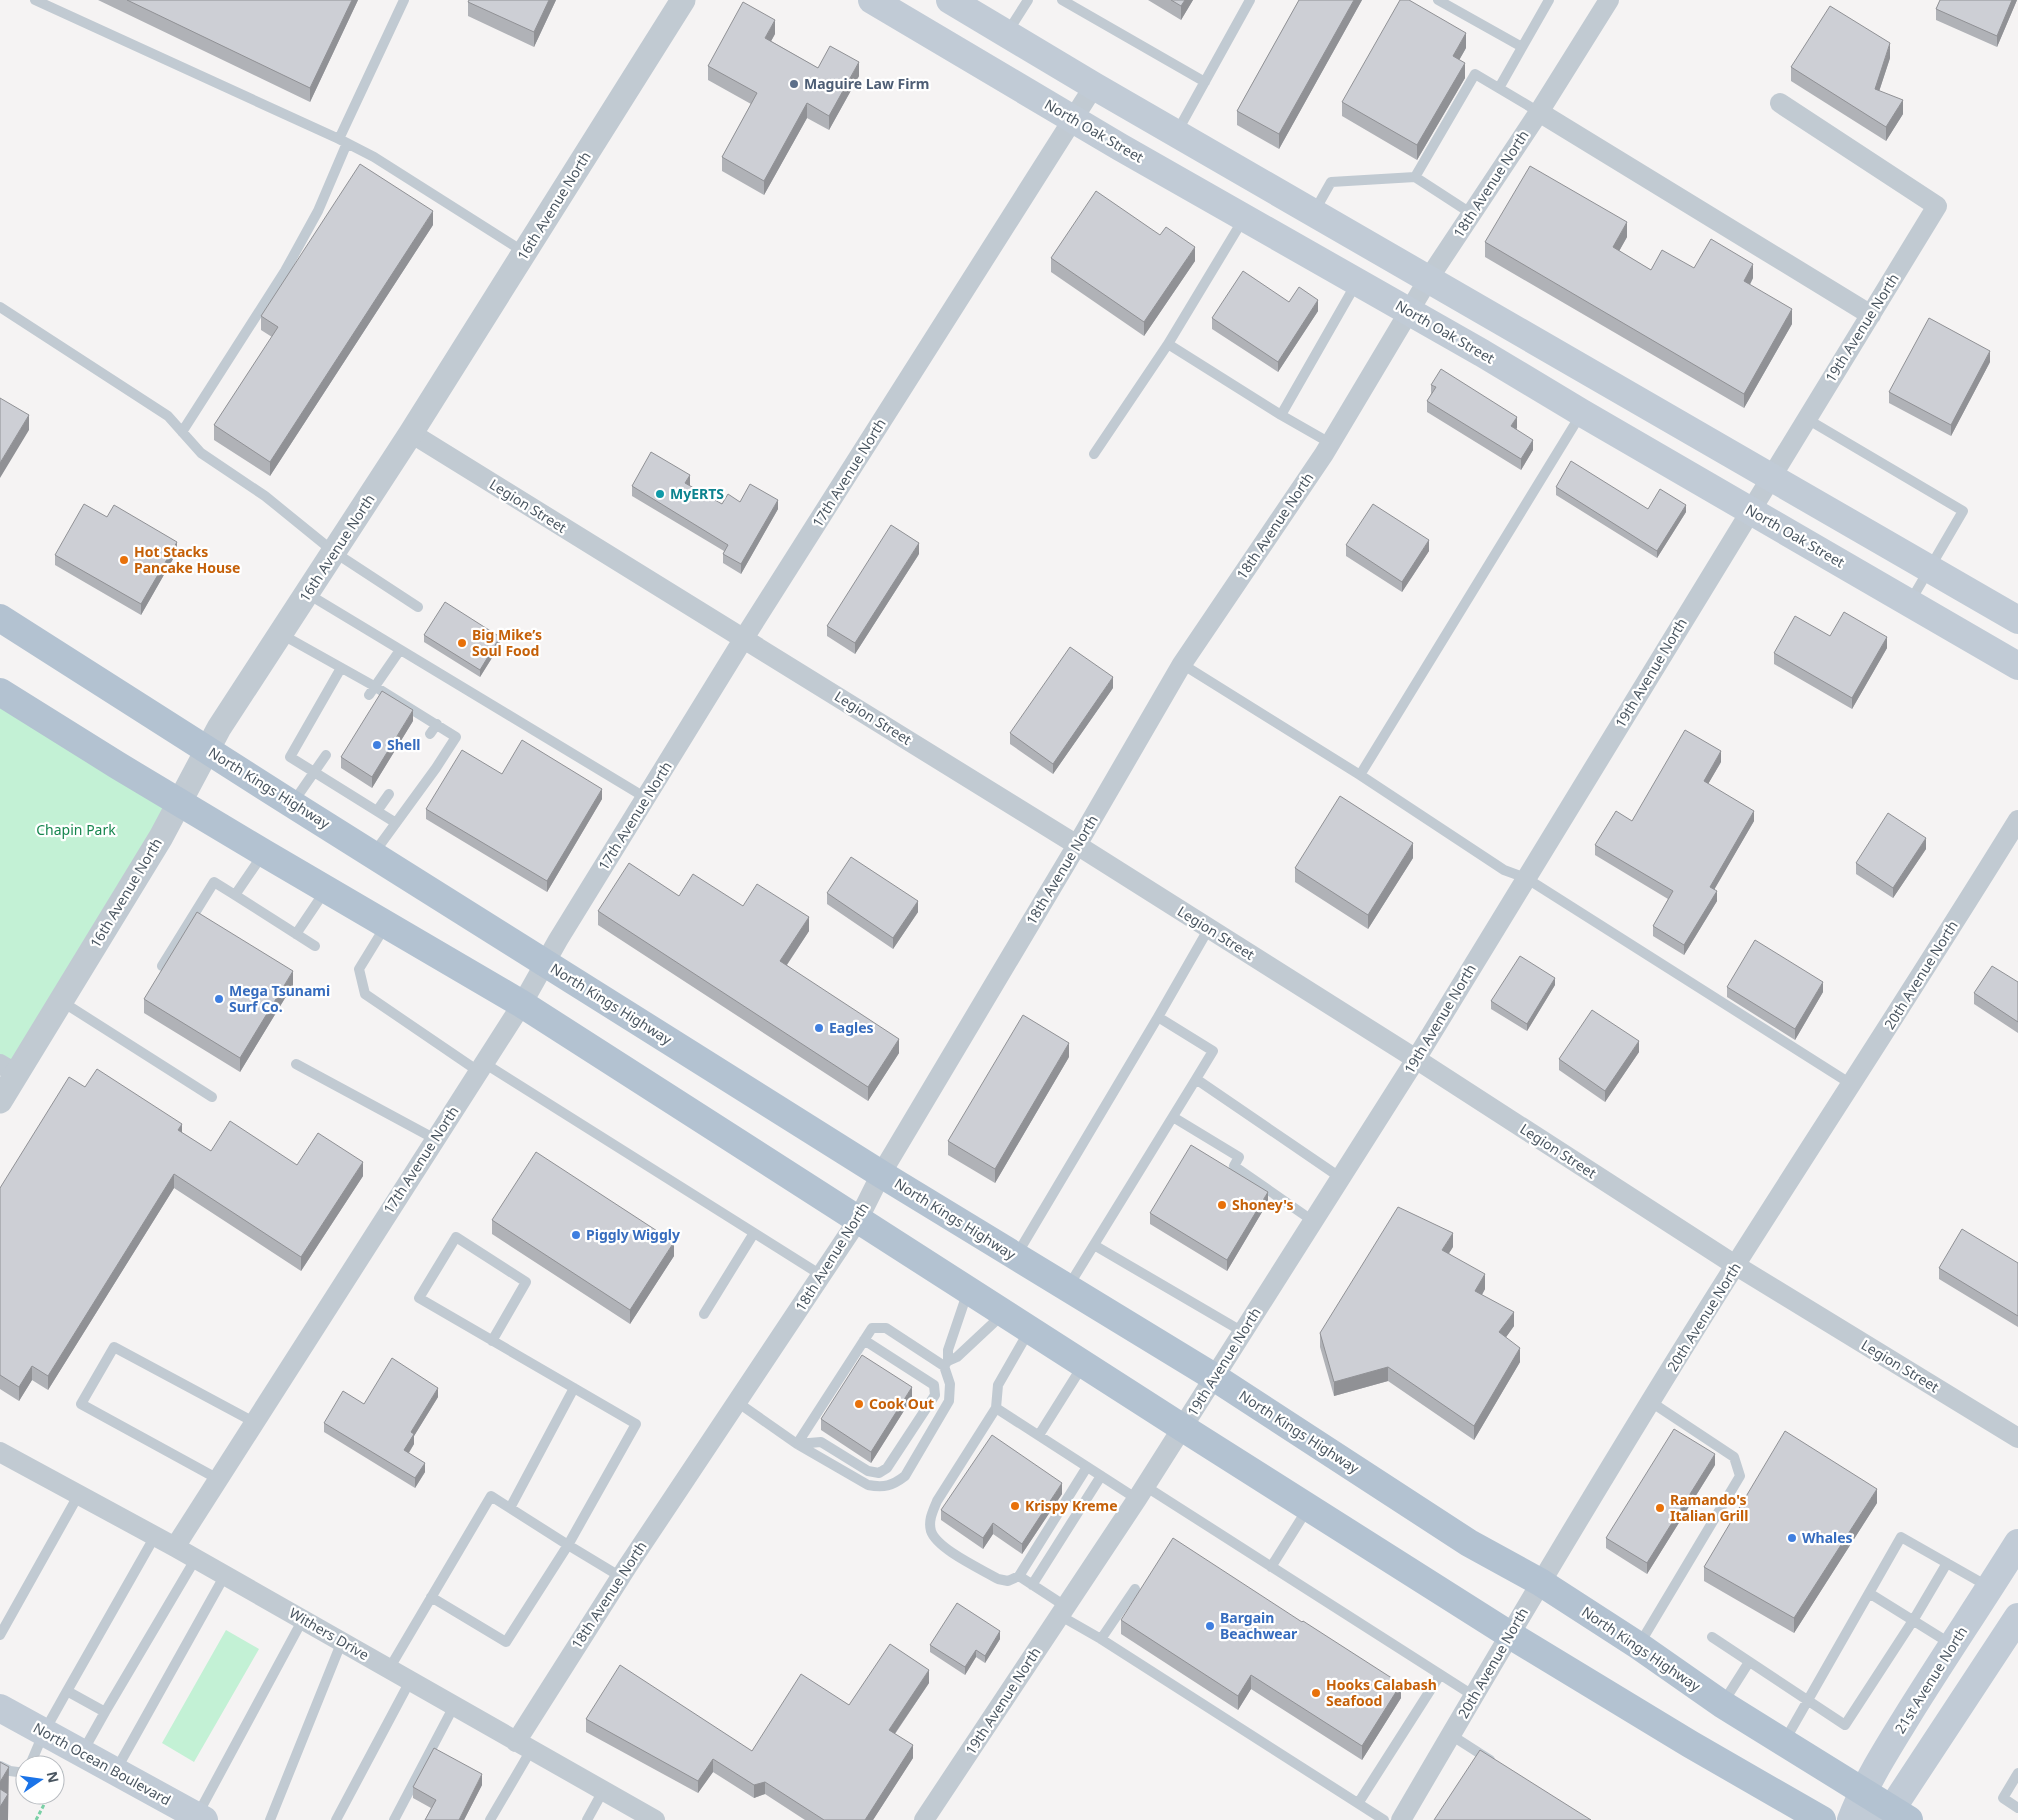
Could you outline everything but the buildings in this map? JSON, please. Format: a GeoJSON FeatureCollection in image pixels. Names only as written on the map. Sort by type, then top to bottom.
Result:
{"type":"FeatureCollection","features":[{"type":"Feature","properties":{"kind":"main road","name":"North Oak Street"},"geometry":{"type":"LineString","coordinates":[[872,0],[1073,119],[2018,666]]}},
{"type":"Feature","properties":{"kind":"main road"},"geometry":{"type":"LineString","coordinates":[[950,0],[1094,86],[2018,620]]}},
{"type":"Feature","properties":{"kind":"main road","name":"North Kings Highway"},"geometry":{"type":"LineString","coordinates":[[0,618],[881,1174],[1214,1378],[1469,1543],[1540,1582],[1646,1635],[1722,1704],[1862,1790],[1891,1817]]}},
{"type":"Feature","properties":{"kind":"main road"},"geometry":{"type":"LineString","coordinates":[[0,692],[180,803],[522,1004],[1183,1428],[1510,1635],[1690,1744],[1822,1820]]}},
{"type":"Feature","properties":{"kind":"main road","name":"21st Avenue North"},"geometry":{"type":"LineString","coordinates":[[1850,1820],[1862,1790],[1952,1644],[2018,1544]]}},
{"type":"Feature","properties":{"kind":"main road"},"geometry":{"type":"LineString","coordinates":[[1891,1817],[2018,1617]]}},
{"type":"Feature","properties":{"kind":"main road","name":"North Ocean Boulevard"},"geometry":{"type":"LineString","coordinates":[[0,1708],[44,1732],[72,1761],[115,1771],[201,1818]]}},
{"type":"Feature","properties":{"kind":"street","name":"16th Avenue North"},"geometry":{"type":"LineString","coordinates":[[0,1101],[8,1069],[61,1001],[180,803],[219,728],[411,434],[684,0]]}},
{"type":"Feature","properties":{"kind":"street","name":"18th Avenue North"},"geometry":{"type":"LineString","coordinates":[[523,1746],[620,1577],[858,1220],[881,1174],[1077,845],[1182,664],[1330,443],[1429,278],[1539,112],[1609,0]]}},
{"type":"Feature","properties":{"kind":"street","name":"17th Avenue North"},"geometry":{"type":"LineString","coordinates":[[176,1547],[522,1004],[545,962],[744,638],[1094,86]]}},
{"type":"Feature","properties":{"kind":"street","name":"19th Avenue North"},"geometry":{"type":"LineString","coordinates":[[924,1820],[1141,1493],[1416,1059],[1937,206],[1780,103]]}},
{"type":"Feature","properties":{"kind":"street"},"geometry":{"type":"LineString","coordinates":[[1539,112],[1871,315]]}},
{"type":"Feature","properties":{"kind":"street","name":"Legion Street"},"geometry":{"type":"LineString","coordinates":[[411,434],[1077,845],[1416,1059],[1735,1265],[2018,1438]]}},
{"type":"Feature","properties":{"kind":"street","name":"20th Avenue North"},"geometry":{"type":"LineString","coordinates":[[1400,1820],[1540,1582],[1735,1265],[1852,1084],[2018,820]]}},
{"type":"Feature","properties":{"kind":"street","name":"Withers Drive"},"geometry":{"type":"LineString","coordinates":[[0,1452],[196,1558],[655,1820]]}},
{"type":"Feature","properties":{"kind":"lane"},"geometry":{"type":"LineString","coordinates":[[35,0],[343,141],[374,158],[525,253]]}},
{"type":"Feature","properties":{"kind":"lane"},"geometry":{"type":"LineString","coordinates":[[182,432],[285,271],[318,212],[343,141],[404,0]]}},
{"type":"Feature","properties":{"kind":"lane"},"geometry":{"type":"LineString","coordinates":[[1007,34],[1028,0]]}},
{"type":"Feature","properties":{"kind":"lane"},"geometry":{"type":"LineString","coordinates":[[1062,0],[1204,82]]}},
{"type":"Feature","properties":{"kind":"lane"},"geometry":{"type":"LineString","coordinates":[[1177,133],[1250,0]]}},
{"type":"Feature","properties":{"kind":"lane"},"geometry":{"type":"LineString","coordinates":[[1438,0],[1522,47]]}},
{"type":"Feature","properties":{"kind":"lane"},"geometry":{"type":"LineString","coordinates":[[1499,88],[1550,0]]}},
{"type":"Feature","properties":{"kind":"lane"},"geometry":{"type":"LineString","coordinates":[[1415,177],[1475,74],[1539,112]]}},
{"type":"Feature","properties":{"kind":"lane"},"geometry":{"type":"LineString","coordinates":[[1314,212],[1331,182],[1415,177],[1472,214]]}},
{"type":"Feature","properties":{"kind":"lane"},"geometry":{"type":"LineString","coordinates":[[1094,454],[1168,344],[1245,218]]}},
{"type":"Feature","properties":{"kind":"lane"},"geometry":{"type":"LineString","coordinates":[[1281,415],[1357,282]]}},
{"type":"Feature","properties":{"kind":"lane"},"geometry":{"type":"LineString","coordinates":[[0,307],[168,416],[201,454],[265,496],[334,552],[418,607]]}},
{"type":"Feature","properties":{"kind":"lane"},"geometry":{"type":"LineString","coordinates":[[1168,344],[1281,415],[1330,443]]}},
{"type":"Feature","properties":{"kind":"lane"},"geometry":{"type":"LineString","coordinates":[[1360,775],[1582,413]]}},
{"type":"Feature","properties":{"kind":"lane"},"geometry":{"type":"LineString","coordinates":[[1806,419],[1963,511],[1910,603]]}},
{"type":"Feature","properties":{"kind":"lane"},"geometry":{"type":"LineString","coordinates":[[308,594],[646,798]]}},
{"type":"Feature","properties":{"kind":"lane"},"geometry":{"type":"LineString","coordinates":[[280,633],[341,668],[372,690],[456,736],[436,768],[372,854]]}},
{"type":"Feature","properties":{"kind":"lane"},"geometry":{"type":"LineString","coordinates":[[372,690],[400,650]]}},
{"type":"Feature","properties":{"kind":"lane"},"geometry":{"type":"LineString","coordinates":[[1182,664],[1360,775],[1504,870],[1526,878],[1852,1084]]}},
{"type":"Feature","properties":{"kind":"lane"},"geometry":{"type":"LineString","coordinates":[[341,668],[290,757],[396,823]]}},
{"type":"Feature","properties":{"kind":"lane"},"geometry":{"type":"LineString","coordinates":[[430,734],[437,724]]}},
{"type":"Feature","properties":{"kind":"lane"},"geometry":{"type":"LineString","coordinates":[[292,804],[326,755]]}},
{"type":"Feature","properties":{"kind":"lane"},"geometry":{"type":"LineString","coordinates":[[377,811],[389,794]]}},
{"type":"Feature","properties":{"kind":"lane"},"geometry":{"type":"LineString","coordinates":[[235,895],[264,853]]}},
{"type":"Feature","properties":{"kind":"lane"},"geometry":{"type":"LineString","coordinates":[[162,966],[214,882],[315,946]]}},
{"type":"Feature","properties":{"kind":"lane"},"geometry":{"type":"LineString","coordinates":[[296,934],[326,890]]}},
{"type":"Feature","properties":{"kind":"lane"},"geometry":{"type":"LineString","coordinates":[[386,924],[359,969],[365,994],[821,1275]]}},
{"type":"Feature","properties":{"kind":"lane"},"geometry":{"type":"LineString","coordinates":[[1016,1256],[1209,928]]}},
{"type":"Feature","properties":{"kind":"lane"},"geometry":{"type":"LineString","coordinates":[[61,1001],[212,1096]]}},
{"type":"Feature","properties":{"kind":"lane"},"geometry":{"type":"LineString","coordinates":[[1067,1288],[1213,1051],[1158,1017]]}},
{"type":"Feature","properties":{"kind":"lane"},"geometry":{"type":"LineString","coordinates":[[296,1064],[435,1139]]}},
{"type":"Feature","properties":{"kind":"lane"},"geometry":{"type":"LineString","coordinates":[[1196,1079],[1341,1178]]}},
{"type":"Feature","properties":{"kind":"lane"},"geometry":{"type":"LineString","coordinates":[[1173,1117],[1239,1158],[1234,1166],[1313,1221]]}},
{"type":"Feature","properties":{"kind":"lane"},"geometry":{"type":"LineString","coordinates":[[704,1314],[754,1233]]}},
{"type":"Feature","properties":{"kind":"lane"},"geometry":{"type":"LineString","coordinates":[[431,1598],[506,1642],[568,1545],[636,1424],[492,1341],[419,1298],[456,1237],[526,1282],[492,1341]]}},
{"type":"Feature","properties":{"kind":"lane"},"geometry":{"type":"LineString","coordinates":[[1094,1245],[1243,1332]]}},
{"type":"Feature","properties":{"kind":"lane"},"geometry":{"type":"LineString","coordinates":[[737,1402],[797,1444],[868,1485],[881,1488],[894,1485],[905,1476],[949,1401],[950,1384],[946,1363],[948,1350],[968,1290]]}},
{"type":"Feature","properties":{"kind":"lane"},"geometry":{"type":"LineString","coordinates":[[946,1363],[956,1357],[1004,1313]]}},
{"type":"Feature","properties":{"kind":"lane"},"geometry":{"type":"LineString","coordinates":[[797,1444],[872,1328],[886,1328],[946,1363]]}},
{"type":"Feature","properties":{"kind":"lane"},"geometry":{"type":"LineString","coordinates":[[1030,1330],[998,1385],[996,1408],[930,1516],[931,1532],[941,1545],[998,1579],[1008,1581],[1019,1576],[1087,1467]]}},
{"type":"Feature","properties":{"kind":"lane"},"geometry":{"type":"LineString","coordinates":[[797,1444],[821,1442],[868,1471],[879,1473],[887,1468],[935,1396],[934,1384],[864,1340]]}},
{"type":"Feature","properties":{"kind":"lane"},"geometry":{"type":"LineString","coordinates":[[218,1479],[81,1404],[114,1347],[254,1422]]}},
{"type":"Feature","properties":{"kind":"lane"},"geometry":{"type":"LineString","coordinates":[[1039,1435],[1084,1364]]}},
{"type":"Feature","properties":{"kind":"lane"},"geometry":{"type":"LineString","coordinates":[[510,1508],[574,1388]]}},
{"type":"Feature","properties":{"kind":"lane"},"geometry":{"type":"LineString","coordinates":[[1646,1635],[1740,1476],[1734,1457],[1651,1402]]}},
{"type":"Feature","properties":{"kind":"lane"},"geometry":{"type":"LineString","coordinates":[[996,1408],[1101,1476],[1141,1493],[1271,1567],[1474,1696]]}},
{"type":"Feature","properties":{"kind":"lane"},"geometry":{"type":"LineString","coordinates":[[1032,1585],[1101,1476]]}},
{"type":"Feature","properties":{"kind":"lane"},"geometry":{"type":"LineString","coordinates":[[0,1635],[79,1494]]}},
{"type":"Feature","properties":{"kind":"lane"},"geometry":{"type":"LineString","coordinates":[[389,1669],[491,1496],[620,1577]]}},
{"type":"Feature","properties":{"kind":"lane"},"geometry":{"type":"LineString","coordinates":[[1271,1567],[1308,1507]]}},
{"type":"Feature","properties":{"kind":"lane"},"geometry":{"type":"LineString","coordinates":[[34,1755],[44,1732],[155,1536]]}},
{"type":"Feature","properties":{"kind":"lane"},"geometry":{"type":"LineString","coordinates":[[1784,1742],[1901,1537],[1990,1588]]}},
{"type":"Feature","properties":{"kind":"lane"},"geometry":{"type":"LineString","coordinates":[[72,1761],[105,1712],[196,1558]]}},
{"type":"Feature","properties":{"kind":"lane"},"geometry":{"type":"LineString","coordinates":[[1712,1637],[1845,1725],[1914,1619],[1946,1563]]}},
{"type":"Feature","properties":{"kind":"lane"},"geometry":{"type":"LineString","coordinates":[[115,1771],[226,1575]]}},
{"type":"Feature","properties":{"kind":"lane"},"geometry":{"type":"LineString","coordinates":[[1019,1576],[1062,1611],[1101,1638],[1251,1736],[1359,1802],[1384,1820]]}},
{"type":"Feature","properties":{"kind":"lane"},"geometry":{"type":"LineString","coordinates":[[1101,1638],[1136,1589]]}},
{"type":"Feature","properties":{"kind":"lane"},"geometry":{"type":"LineString","coordinates":[[1870,1593],[1952,1644]]}},
{"type":"Feature","properties":{"kind":"lane"},"geometry":{"type":"LineString","coordinates":[[201,1818],[303,1619]]}},
{"type":"Feature","properties":{"kind":"lane"},"geometry":{"type":"LineString","coordinates":[[270,1820],[342,1641]]}},
{"type":"Feature","properties":{"kind":"lane"},"geometry":{"type":"LineString","coordinates":[[1722,1704],[1749,1662]]}},
{"type":"Feature","properties":{"kind":"lane"},"geometry":{"type":"LineString","coordinates":[[1359,1802],[1440,1675]]}},
{"type":"Feature","properties":{"kind":"lane"},"geometry":{"type":"LineString","coordinates":[[336,1820],[410,1681]]}},
{"type":"Feature","properties":{"kind":"lane"},"geometry":{"type":"LineString","coordinates":[[67,1691],[105,1712]]}},
{"type":"Feature","properties":{"kind":"lane"},"geometry":{"type":"LineString","coordinates":[[394,1820],[454,1706]]}},
{"type":"Feature","properties":{"kind":"lane"},"geometry":{"type":"LineString","coordinates":[[1451,1735],[1499,1765]]}},
{"type":"Feature","properties":{"kind":"lane"},"geometry":{"type":"LineString","coordinates":[[490,1820],[523,1746]]}},
{"type":"Feature","properties":{"kind":"lane"},"geometry":{"type":"LineString","coordinates":[[0,1766],[15,1772]]}},
{"type":"Feature","properties":{"kind":"lane"},"geometry":{"type":"LineString","coordinates":[[2018,1773],[2002,1798],[2018,1808]]}},
{"type":"Feature","properties":{"kind":"lane"},"geometry":{"type":"LineString","coordinates":[[587,1820],[603,1791]]}},
{"type":"Feature","properties":{"kind":"path"},"geometry":{"type":"LineString","coordinates":[[65,1770],[72,1761]]}},
{"type":"Feature","properties":{"kind":"path"},"geometry":{"type":"LineString","coordinates":[[36,1820],[44,1805]]}},
{"type":"Feature","properties":{"kind":"green space","name":"Chapin Park"},"geometry":{"type":"Polygon","coordinates":[[[0,692],[180,803],[17,1074],[0,1064],[0,692]]]}},
{"type":"Feature","properties":{"kind":"green space"},"geometry":{"type":"Polygon","coordinates":[[[226,1630],[259,1649],[194,1762],[162,1743],[226,1630]]]}},
{"type":"Feature","properties":{"kind":"place","name":"Maguire Law Firm"},"geometry":{"type":"Point","coordinates":[794,84]}},
{"type":"Feature","properties":{"kind":"place","name":"MyERTS"},"geometry":{"type":"Point","coordinates":[660,494]}},
{"type":"Feature","properties":{"kind":"place","name":"Hot Stacks Pancake House"},"geometry":{"type":"Point","coordinates":[124,560]}},
{"type":"Feature","properties":{"kind":"place","name":"Big Mike’s Soul Food"},"geometry":{"type":"Point","coordinates":[462,643]}},
{"type":"Feature","properties":{"kind":"place","name":"Shell"},"geometry":{"type":"Point","coordinates":[377,745]}},
{"type":"Feature","properties":{"kind":"place","name":"Mega Tsunami Surf Co."},"geometry":{"type":"Point","coordinates":[219,999]}},
{"type":"Feature","properties":{"kind":"place","name":"Eagles"},"geometry":{"type":"Point","coordinates":[819,1028]}},
{"type":"Feature","properties":{"kind":"place","name":"Shoney's"},"geometry":{"type":"Point","coordinates":[1222,1205]}},
{"type":"Feature","properties":{"kind":"place","name":"Piggly Wiggly"},"geometry":{"type":"Point","coordinates":[576,1235]}},
{"type":"Feature","properties":{"kind":"place","name":"Cook Out"},"geometry":{"type":"Point","coordinates":[859,1404]}},
{"type":"Feature","properties":{"kind":"place","name":"Krispy Kreme"},"geometry":{"type":"Point","coordinates":[1015,1506]}},
{"type":"Feature","properties":{"kind":"place","name":"Ramando's Italian Grill"},"geometry":{"type":"Point","coordinates":[1660,1508]}},
{"type":"Feature","properties":{"kind":"place","name":"Whales"},"geometry":{"type":"Point","coordinates":[1792,1538]}},
{"type":"Feature","properties":{"kind":"place","name":"Bargain Beachwear"},"geometry":{"type":"Point","coordinates":[1210,1626]}},
{"type":"Feature","properties":{"kind":"place","name":"Hooks Calabash Seafood"},"geometry":{"type":"Point","coordinates":[1316,1693]}}]}
